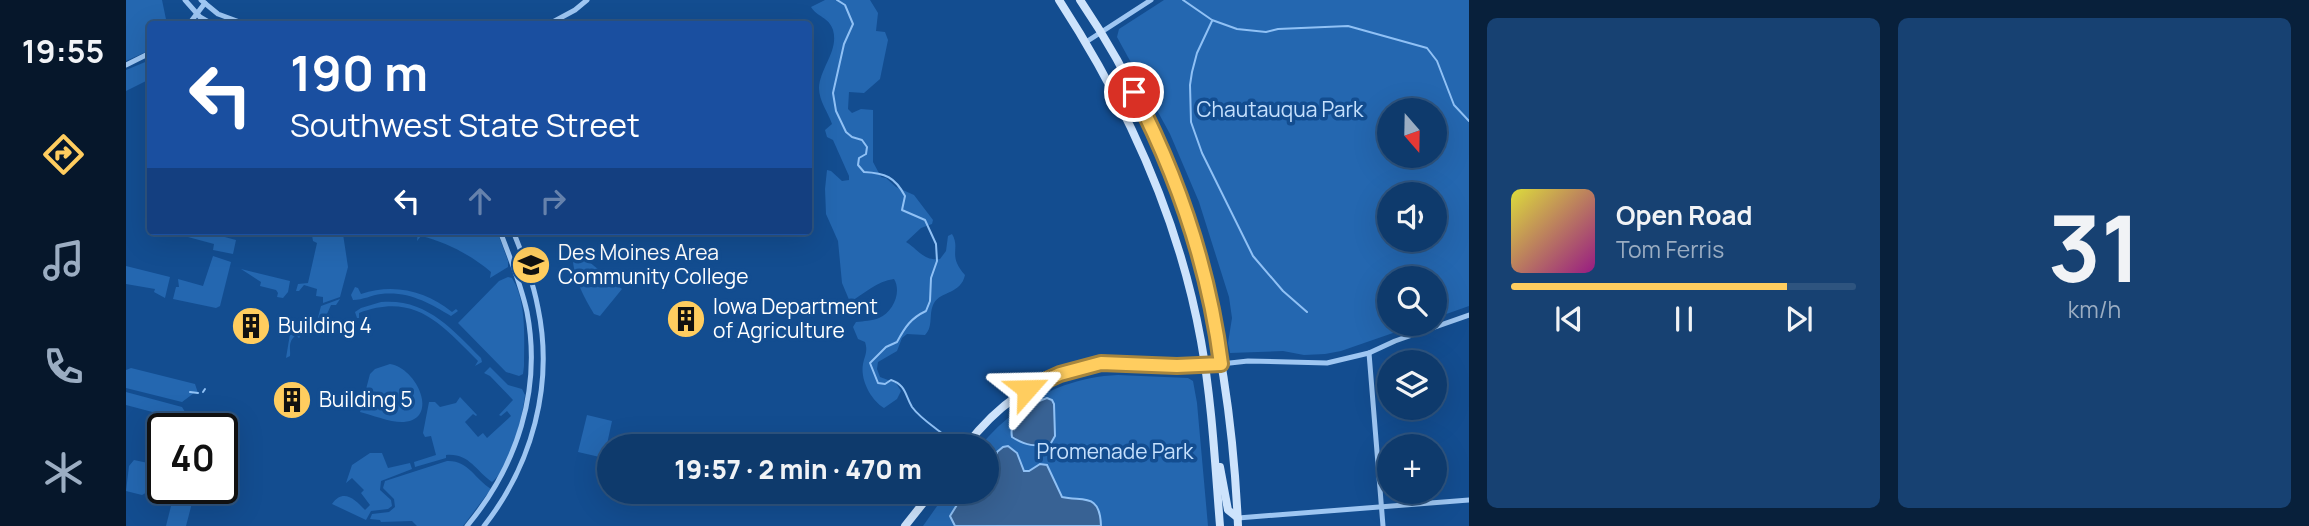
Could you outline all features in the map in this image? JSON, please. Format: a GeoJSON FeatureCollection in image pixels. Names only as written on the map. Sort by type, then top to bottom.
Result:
{"type":"FeatureCollection","features":[{"type":"Feature","properties":{"kind":"main road"},"geometry":{"type":"LineString","coordinates":[[1059,0],[1086,42],[1120,105],[1154,179],[1190,291],[1205,365],[1221,526],[1231,519],[1238,522]]}},
{"type":"Feature","properties":{"kind":"main road"},"geometry":{"type":"LineString","coordinates":[[1080,0],[1143,109],[1178,192],[1203,271],[1221,364],[1238,522]]}},
{"type":"Feature","properties":{"kind":"main road"},"geometry":{"type":"LineString","coordinates":[[976,434],[985,422],[1014,398],[1043,380],[1071,370],[1113,363],[1221,364]]}},
{"type":"Feature","properties":{"kind":"main road"},"geometry":{"type":"LineString","coordinates":[[1213,437],[1228,510],[1238,522]]}},
{"type":"Feature","properties":{"kind":"main road"},"geometry":{"type":"LineString","coordinates":[[905,526],[922,504]]}},
{"type":"Feature","properties":{"kind":"street"},"geometry":{"type":"LineString","coordinates":[[185,0],[208,21]]}},
{"type":"Feature","properties":{"kind":"street"},"geometry":{"type":"LineString","coordinates":[[555,21],[587,0]]}},
{"type":"Feature","properties":{"kind":"street"},"geometry":{"type":"LineString","coordinates":[[1086,42],[1151,0]]}},
{"type":"Feature","properties":{"kind":"street"},"geometry":{"type":"LineString","coordinates":[[191,21],[203,2],[225,18],[235,21]]}},
{"type":"Feature","properties":{"kind":"street"},"geometry":{"type":"LineString","coordinates":[[126,65],[147,54]]}},
{"type":"Feature","properties":{"kind":"street"},"geometry":{"type":"LineString","coordinates":[[467,526],[495,488],[510,461],[519,436],[529,389],[531,349],[527,311],[502,235]]}},
{"type":"Feature","properties":{"kind":"street"},"geometry":{"type":"LineString","coordinates":[[484,526],[499,506],[522,465],[535,426],[542,384],[543,341],[539,310],[531,278],[515,235]]}},
{"type":"Feature","properties":{"kind":"street"},"geometry":{"type":"LineString","coordinates":[[1221,364],[1248,361],[1327,363],[1369,353],[1469,315]]}},
{"type":"Feature","properties":{"kind":"street"},"geometry":{"type":"LineString","coordinates":[[1369,353],[1383,526]]}},
{"type":"Feature","properties":{"kind":"street"},"geometry":{"type":"LineString","coordinates":[[1238,522],[1469,500]]}},
{"type":"Feature","properties":{"kind":"green space"},"geometry":{"type":"Polygon","coordinates":[[[126,0],[162,0],[166,21],[147,21],[147,51],[126,61],[126,0]]]}},
{"type":"Feature","properties":{"kind":"green space"},"geometry":{"type":"Polygon","coordinates":[[[825,0],[870,0],[878,13],[876,31],[885,32],[888,40],[880,79],[864,93],[849,92],[848,109],[852,113],[861,109],[873,110],[873,162],[881,177],[914,195],[933,220],[932,224],[921,228],[906,242],[925,257],[940,259],[946,251],[948,236],[952,234],[955,257],[965,275],[959,286],[934,303],[925,335],[907,334],[902,338],[897,351],[878,362],[880,377],[896,383],[901,391],[897,399],[884,408],[875,400],[865,383],[863,364],[866,345],[858,339],[853,327],[856,322],[884,315],[895,301],[897,290],[894,279],[882,282],[850,302],[842,283],[838,241],[826,214],[825,189],[827,170],[842,181],[849,180],[849,176],[833,140],[827,137],[825,130],[832,124],[819,93],[822,73],[834,38],[829,22],[811,7],[825,0]]]}},
{"type":"Feature","properties":{"kind":"green space","name":"Chautauqua Park"},"geometry":{"type":"Polygon","coordinates":[[[1164,0],[1469,0],[1469,306],[1447,314],[1447,266],[1377,266],[1377,336],[1384,336],[1325,354],[1304,355],[1283,351],[1230,353],[1228,343],[1232,318],[1229,297],[1199,202],[1170,134],[1117,37],[1119,29],[1164,0]]]}},
{"type":"Feature","properties":{"kind":"green space"},"geometry":{"type":"Polygon","coordinates":[[[147,61],[147,80],[126,91],[126,70],[147,61]]]}},
{"type":"Feature","properties":{"kind":"green space"},"geometry":{"type":"Polygon","coordinates":[[[217,235],[236,240],[233,254],[213,250],[214,244],[188,237],[217,235]]]}},
{"type":"Feature","properties":{"kind":"green space"},"geometry":{"type":"Polygon","coordinates":[[[312,235],[343,235],[348,267],[340,297],[323,303],[323,297],[316,296],[317,289],[304,285],[296,291],[298,284],[308,283],[317,243],[313,241],[312,235]]]}},
{"type":"Feature","properties":{"kind":"green space"},"geometry":{"type":"Polygon","coordinates":[[[418,235],[498,235],[508,267],[490,278],[491,272],[458,250],[421,236],[417,241],[418,235]]]}},
{"type":"Feature","properties":{"kind":"green space"},"geometry":{"type":"Polygon","coordinates":[[[576,251],[622,289],[600,316],[594,314],[579,284],[573,260],[573,252],[576,251]]]}},
{"type":"Feature","properties":{"kind":"green space"},"geometry":{"type":"Polygon","coordinates":[[[213,256],[231,262],[220,306],[216,308],[173,299],[176,287],[179,287],[178,279],[203,286],[213,256]]]}},
{"type":"Feature","properties":{"kind":"green space"},"geometry":{"type":"Polygon","coordinates":[[[126,266],[170,277],[165,298],[154,292],[155,289],[126,284],[126,266]]]}},
{"type":"Feature","properties":{"kind":"green space"},"geometry":{"type":"Polygon","coordinates":[[[241,269],[290,281],[288,292],[283,298],[277,297],[276,290],[260,286],[261,282],[241,269]]]}},
{"type":"Feature","properties":{"kind":"green space"},"geometry":{"type":"Polygon","coordinates":[[[512,278],[517,287],[522,309],[524,366],[523,374],[519,376],[506,372],[458,323],[499,281],[512,278]]]}},
{"type":"Feature","properties":{"kind":"green space"},"geometry":{"type":"Polygon","coordinates":[[[355,287],[361,294],[385,289],[409,291],[431,299],[452,312],[456,309],[458,311],[451,316],[427,303],[401,294],[381,294],[353,300],[351,295],[355,287]]]}},
{"type":"Feature","properties":{"kind":"green space"},"geometry":{"type":"Polygon","coordinates":[[[340,299],[324,314],[316,334],[302,334],[299,338],[296,335],[293,338],[290,343],[290,356],[286,358],[292,322],[313,328],[321,306],[340,299]]]}},
{"type":"Feature","properties":{"kind":"green space"},"geometry":{"type":"Polygon","coordinates":[[[381,302],[397,302],[425,310],[448,326],[482,362],[475,366],[478,361],[452,335],[426,315],[412,309],[396,306],[379,308],[359,313],[357,318],[355,312],[361,308],[381,302]]]}},
{"type":"Feature","properties":{"kind":"green space"},"geometry":{"type":"Polygon","coordinates":[[[390,364],[409,374],[421,393],[421,412],[415,419],[399,422],[360,412],[370,374],[375,369],[390,364]]]}},
{"type":"Feature","properties":{"kind":"green space"},"geometry":{"type":"Polygon","coordinates":[[[490,367],[508,385],[522,389],[525,395],[510,455],[498,475],[492,482],[466,460],[454,455],[446,455],[446,458],[415,467],[414,462],[436,455],[431,436],[425,437],[423,433],[429,402],[435,402],[440,407],[456,403],[460,397],[477,415],[473,414],[465,422],[478,437],[483,433],[487,438],[511,416],[507,411],[499,415],[513,400],[484,373],[490,367]]]}},
{"type":"Feature","properties":{"kind":"green space"},"geometry":{"type":"Polygon","coordinates":[[[131,368],[195,384],[198,393],[182,402],[126,388],[126,370],[131,368]]]}},
{"type":"Feature","properties":{"kind":"green space","name":"Promenade Park"},"geometry":{"type":"Polygon","coordinates":[[[1118,375],[1188,378],[1193,381],[1208,526],[923,526],[939,504],[999,504],[999,434],[991,434],[1009,417],[1042,396],[1059,387],[1118,375]]]}},
{"type":"Feature","properties":{"kind":"green space"},"geometry":{"type":"Polygon","coordinates":[[[126,392],[182,407],[186,413],[156,413],[126,405],[126,392]]]}},
{"type":"Feature","properties":{"kind":"green space"},"geometry":{"type":"Polygon","coordinates":[[[587,415],[612,421],[609,434],[597,434],[597,456],[578,452],[587,415]]]}},
{"type":"Feature","properties":{"kind":"green space"},"geometry":{"type":"Polygon","coordinates":[[[370,453],[382,453],[388,468],[410,463],[412,469],[381,481],[380,490],[391,500],[392,506],[371,511],[366,520],[332,504],[336,499],[345,496],[353,499],[365,510],[370,505],[361,493],[364,490],[352,478],[346,483],[352,465],[370,453]]]}},
{"type":"Feature","properties":{"kind":"green space"},"geometry":{"type":"Polygon","coordinates":[[[134,460],[147,463],[147,492],[142,495],[126,491],[129,466],[134,460]]]}},
{"type":"Feature","properties":{"kind":"green space"},"geometry":{"type":"Polygon","coordinates":[[[447,461],[466,467],[491,489],[463,526],[417,526],[412,521],[381,522],[370,519],[372,514],[389,512],[395,507],[394,499],[383,488],[385,481],[447,461]]]}},
{"type":"Feature","properties":{"kind":"green space"},"geometry":{"type":"Polygon","coordinates":[[[172,504],[192,504],[186,526],[166,526],[172,504]]]}},
{"type":"Feature","properties":{"kind":"shaded area"},"geometry":{"type":"Polygon","coordinates":[[[1047,398],[1054,404],[1055,436],[1051,443],[1031,445],[1012,437],[1013,422],[1017,417],[1027,407],[1047,398]]]}},
{"type":"Feature","properties":{"kind":"shaded area"},"geometry":{"type":"Polygon","coordinates":[[[1008,446],[1017,453],[1024,471],[1040,464],[1047,465],[1062,497],[1094,503],[1100,515],[1101,526],[955,526],[950,516],[958,504],[999,504],[999,450],[1008,446]]]}},
{"type":"Feature","properties":{"kind":"waterway"},"geometry":{"type":"LineString","coordinates":[[837,0],[845,5],[853,24],[844,44],[833,93],[836,111],[846,132],[862,140],[867,147],[866,154],[859,158],[858,165],[864,172],[884,175],[897,184],[905,196],[902,210],[925,220],[936,244],[937,261],[931,278],[930,301],[926,311],[909,324],[897,342],[886,347],[870,363],[878,383],[885,384],[891,380],[900,385],[915,411],[943,434]]}},
{"type":"Feature","properties":{"kind":"waterway"},"geometry":{"type":"LineString","coordinates":[[1183,0],[1212,20],[1237,29],[1266,32],[1278,29],[1348,26],[1427,48],[1437,61],[1454,105],[1469,121]]}},
{"type":"Feature","properties":{"kind":"waterway"},"geometry":{"type":"LineString","coordinates":[[1212,21],[1197,53],[1192,72],[1191,122],[1202,153],[1253,256],[1283,291],[1307,312]]}},
{"type":"Feature","properties":{"kind":"waterway"},"geometry":{"type":"LineString","coordinates":[[190,392],[198,393]]}},
{"type":"Feature","properties":{"kind":"place","name":"Des Moines Area Community College"},"geometry":{"type":"Point","coordinates":[531,265]}},
{"type":"Feature","properties":{"kind":"place","name":"Iowa Department of Agriculture"},"geometry":{"type":"Point","coordinates":[686,319]}},
{"type":"Feature","properties":{"kind":"place","name":"Building 4"},"geometry":{"type":"Point","coordinates":[251,326]}},
{"type":"Feature","properties":{"kind":"place","name":"Building 5"},"geometry":{"type":"Point","coordinates":[292,400]}},
{"type":"Feature","properties":{"kind":"route"},"geometry":{"type":"LineString","coordinates":[[1027,389],[1060,374],[1101,363],[1158,366],[1221,364],[1208,292],[1191,230],[1161,149],[1134,92]]}}]}
